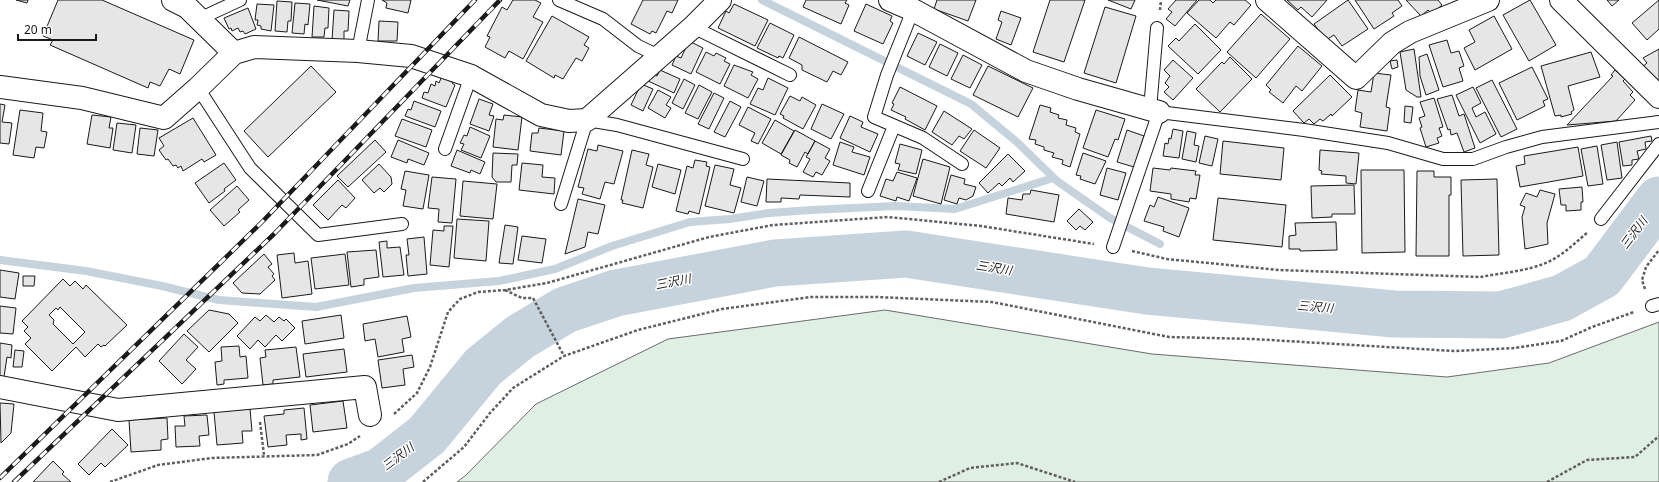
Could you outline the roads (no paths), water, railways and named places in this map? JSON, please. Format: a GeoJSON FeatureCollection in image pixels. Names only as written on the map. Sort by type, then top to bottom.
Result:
{"type":"FeatureCollection","features":[{"type":"Feature","properties":{"kind":"street"},"geometry":{"type":"LineString","coordinates":[[173,0],[187,7],[234,53]]}},
{"type":"Feature","properties":{"kind":"street"},"geometry":{"type":"LineString","coordinates":[[0,86],[82,98],[164,118],[234,53],[254,48],[358,52],[411,56],[471,76],[541,115],[569,121],[587,120],[693,27],[720,0]]}},
{"type":"Feature","properties":{"kind":"street"},"geometry":{"type":"LineString","coordinates":[[890,0],[915,5],[1026,71],[1078,89],[1154,110]]}},
{"type":"Feature","properties":{"kind":"street"},"geometry":{"type":"LineString","coordinates":[[1267,0],[1356,78],[1387,47],[1410,32],[1488,0]]}},
{"type":"Feature","properties":{"kind":"street"},"geometry":{"type":"LineString","coordinates":[[1561,0],[1659,97]]}},
{"type":"Feature","properties":{"kind":"street"},"geometry":{"type":"LineString","coordinates":[[0,386],[118,410],[365,388],[370,415]]}},
{"type":"Feature","properties":{"kind":"lane"},"geometry":{"type":"LineString","coordinates":[[199,19],[240,0]]}},
{"type":"Feature","properties":{"kind":"lane"},"geometry":{"type":"LineString","coordinates":[[358,52],[368,0]]}},
{"type":"Feature","properties":{"kind":"lane"},"geometry":{"type":"LineString","coordinates":[[558,0],[603,19],[638,46],[659,56]]}},
{"type":"Feature","properties":{"kind":"lane"},"geometry":{"type":"LineString","coordinates":[[915,5],[887,75],[874,117],[923,138],[962,164]]}},
{"type":"Feature","properties":{"kind":"lane"},"geometry":{"type":"LineString","coordinates":[[693,27],[790,75]]}},
{"type":"Feature","properties":{"kind":"lane"},"geometry":{"type":"LineString","coordinates":[[1113,247],[1125,212],[1154,110],[1157,28]]}},
{"type":"Feature","properties":{"kind":"lane"},"geometry":{"type":"LineString","coordinates":[[445,149],[471,76]]}},
{"type":"Feature","properties":{"kind":"lane"},"geometry":{"type":"LineString","coordinates":[[198,88],[250,168],[318,235],[402,224]]}},
{"type":"Feature","properties":{"kind":"lane"},"geometry":{"type":"LineString","coordinates":[[1154,110],[1388,143],[1443,159],[1473,160],[1506,147],[1542,137],[1659,122]]}},
{"type":"Feature","properties":{"kind":"lane"},"geometry":{"type":"LineString","coordinates":[[561,204],[587,120],[617,125],[743,159]]}},
{"type":"Feature","properties":{"kind":"lane"},"geometry":{"type":"LineString","coordinates":[[868,191],[894,126]]}},
{"type":"Feature","properties":{"kind":"lane"},"geometry":{"type":"LineString","coordinates":[[1601,219],[1659,144]]}},
{"type":"Feature","properties":{"kind":"waterway"},"geometry":{"type":"LineString","coordinates":[[762,0],[971,104],[1018,143],[1057,181],[1110,218],[1160,244]]}},
{"type":"Feature","properties":{"kind":"waterway"},"geometry":{"type":"LineString","coordinates":[[0,260],[86,271],[162,286],[219,300],[316,307],[414,288],[499,281],[555,269],[612,246],[690,222],[811,210],[896,206],[955,209],[1053,178]]}},
{"type":"Feature","properties":{"kind":"waterway","name":"三沢川"},"geometry":{"type":"LineString","coordinates":[[351,482],[381,471],[427,435],[483,367],[520,337],[565,310],[616,293],[775,263],[906,254],[1147,291],[1394,314],[1501,315],[1562,298],[1602,276],[1659,200]]}},
{"type":"Feature","properties":{"kind":"railway"},"geometry":{"type":"LineString","coordinates":[[0,478],[262,222],[475,0]]}},
{"type":"Feature","properties":{"kind":"railway"},"geometry":{"type":"LineString","coordinates":[[14,482],[274,234],[500,0]]}}]}
